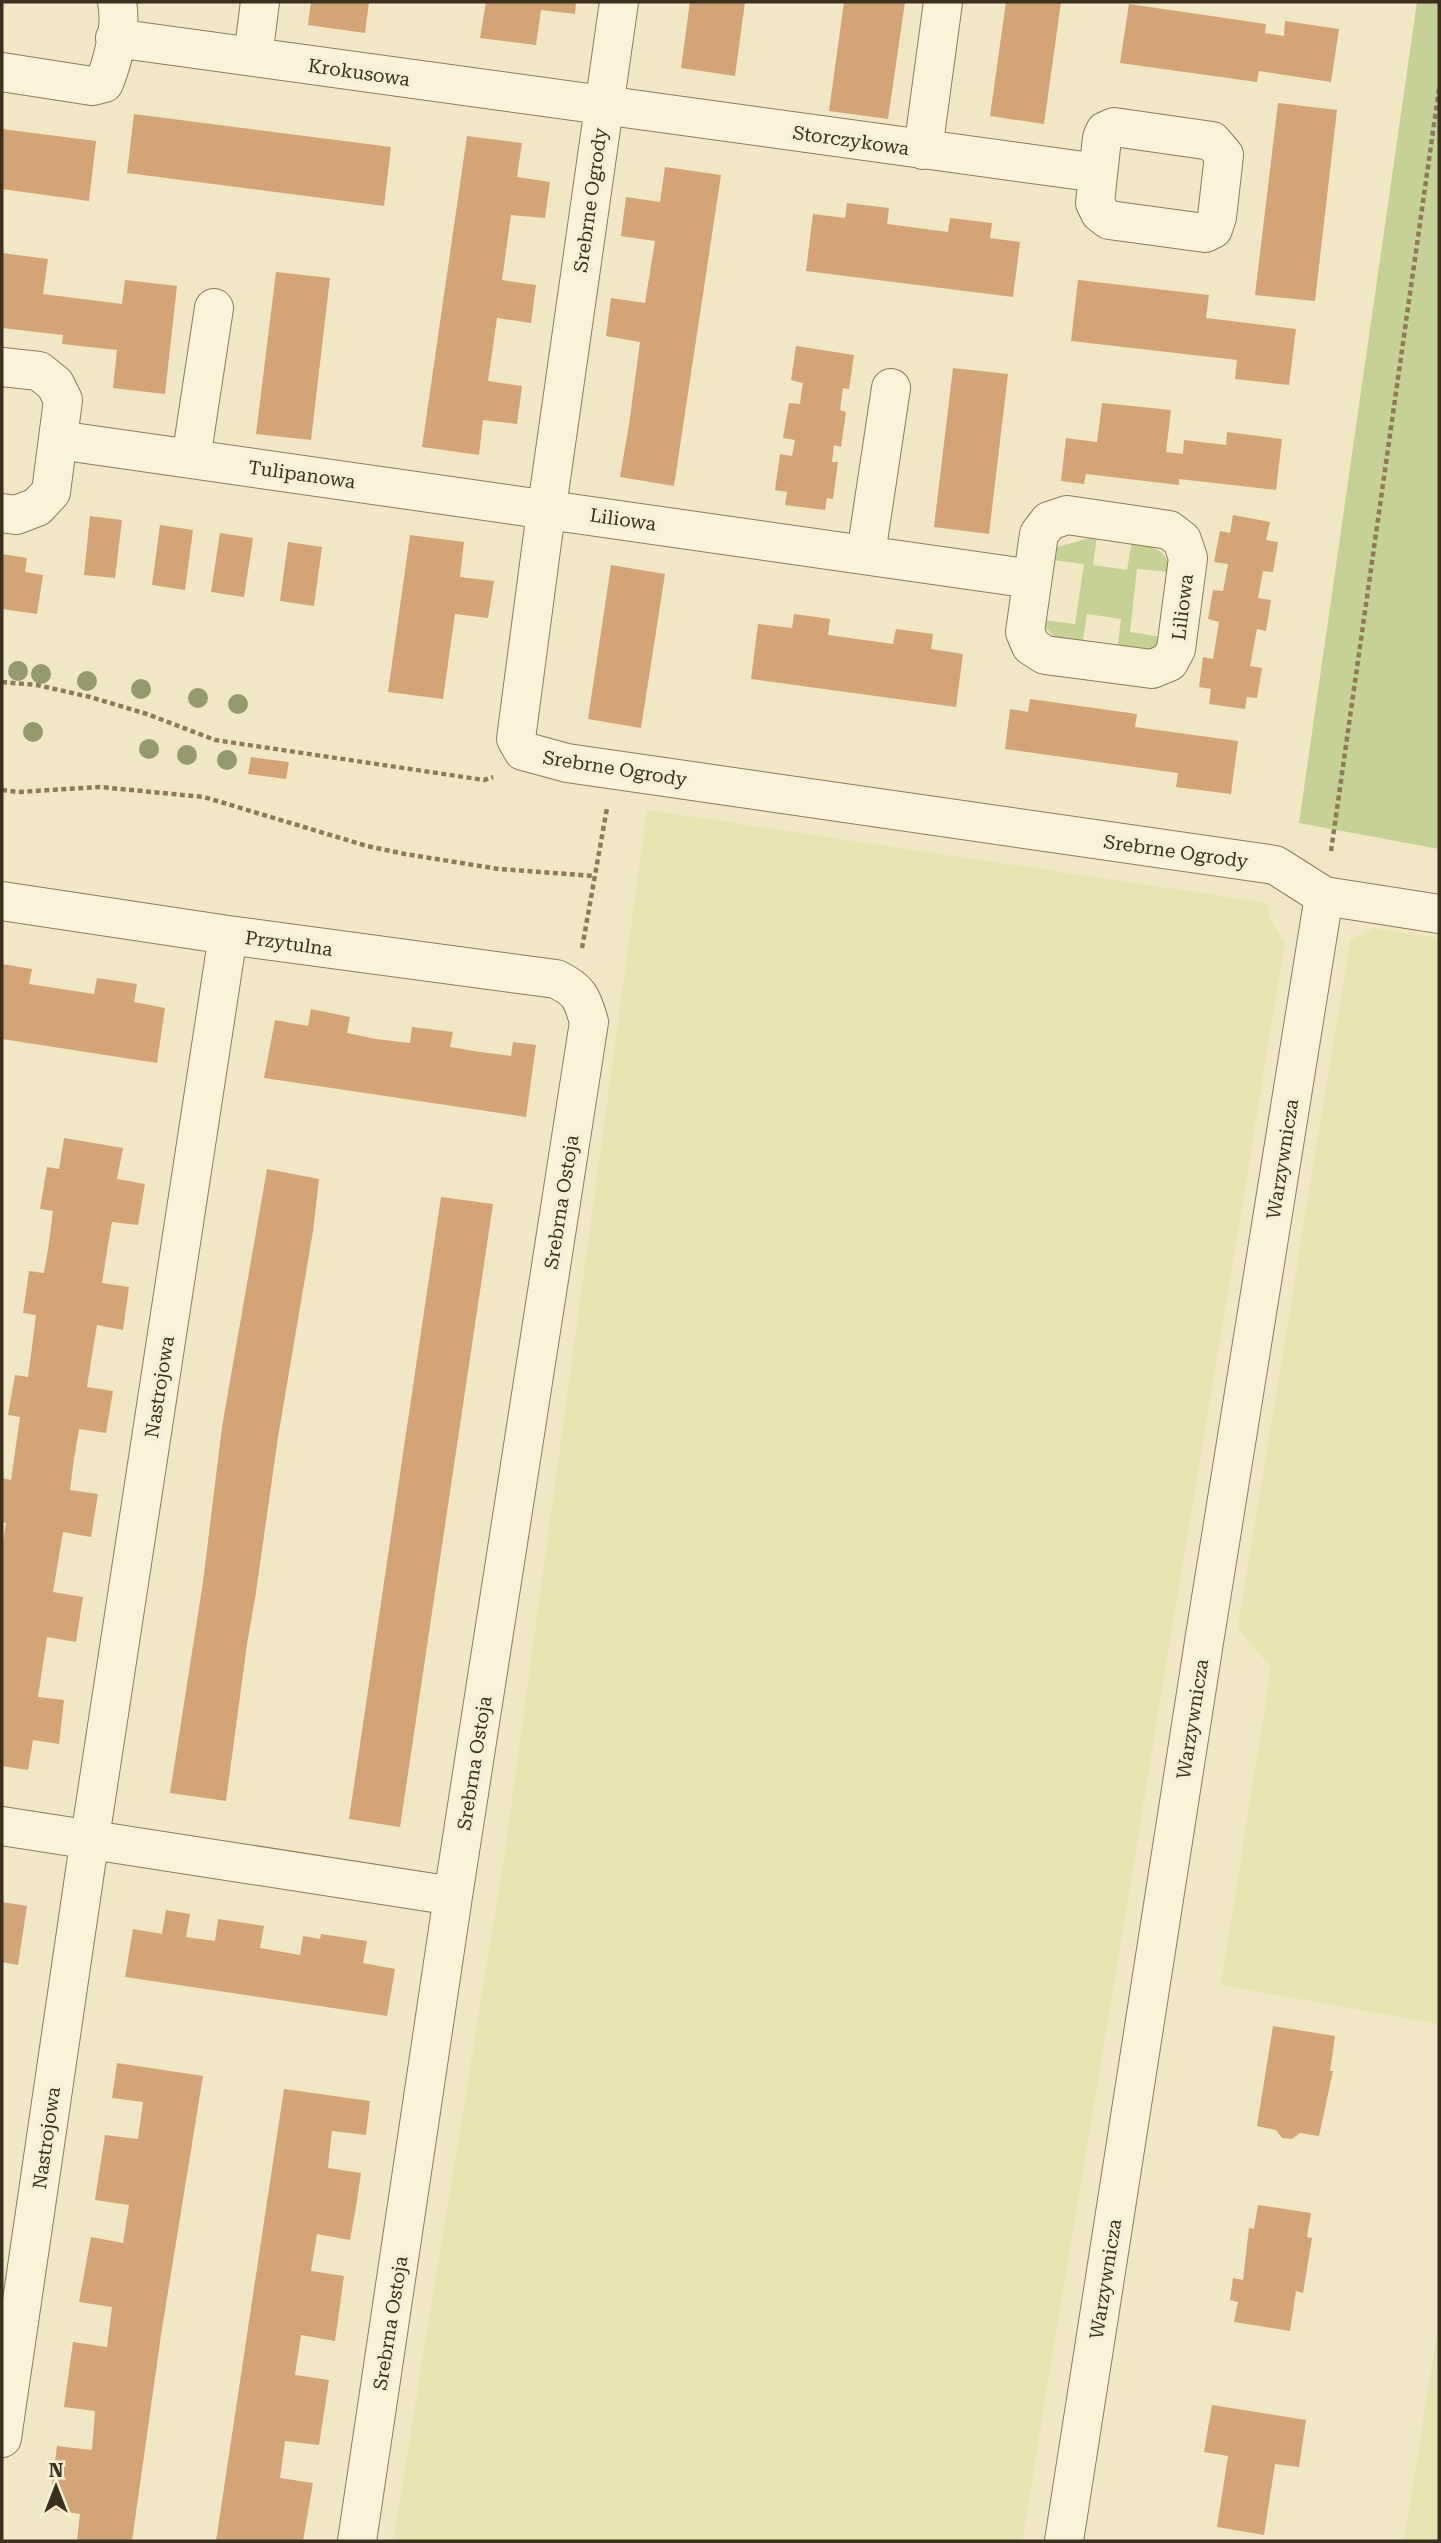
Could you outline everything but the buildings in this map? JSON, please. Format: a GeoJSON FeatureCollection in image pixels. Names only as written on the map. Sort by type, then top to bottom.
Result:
{"type":"FeatureCollection","features":[{"type":"Feature","properties":{"kind":"street"},"geometry":{"type":"LineString","coordinates":[[253,57],[260,2]]}},
{"type":"Feature","properties":{"kind":"street","name":"Srebrne Ogrody"},"geometry":{"type":"LineString","coordinates":[[619,2],[516,739],[523,751],[567,763],[1275,865],[1324,896]]}},
{"type":"Feature","properties":{"kind":"street"},"geometry":{"type":"LineString","coordinates":[[923,150],[943,2]]}},
{"type":"Feature","properties":{"kind":"street","name":"Krokusowa"},"geometry":{"type":"LineString","coordinates":[[2,72],[92,86],[104,83],[109,71],[116,20],[253,57],[603,106]]}},
{"type":"Feature","properties":{"kind":"street","name":"Storczykowa"},"geometry":{"type":"LineString","coordinates":[[603,106],[1098,173]]}},
{"type":"Feature","properties":{"kind":"street"},"geometry":{"type":"LineString","coordinates":[[191,459],[214,308]]}},
{"type":"Feature","properties":{"kind":"street"},"geometry":{"type":"LineString","coordinates":[[2,367],[39,371],[55,384],[63,400],[51,492],[37,508],[16,515],[2,513]]}},
{"type":"Feature","properties":{"kind":"street"},"geometry":{"type":"LineString","coordinates":[[866,554],[891,388]]}},
{"type":"Feature","properties":{"kind":"street","name":"Tulipanowa"},"geometry":{"type":"LineString","coordinates":[[58,440],[547,508]]}},
{"type":"Feature","properties":{"kind":"street","name":"Liliowa"},"geometry":{"type":"LineString","coordinates":[[547,508],[1032,579]]}},
{"type":"Feature","properties":{"kind":"street","name":"Liliowa"},"geometry":{"type":"LineString","coordinates":[[1067,514],[1169,530],[1182,540],[1188,558],[1176,649],[1169,662],[1152,669],[1045,655],[1031,646],[1025,632],[1032,579],[1039,534],[1049,521],[1067,514]]}},
{"type":"Feature","properties":{"kind":"street"},"geometry":{"type":"LineString","coordinates":[[1324,896],[1439,914]]}},
{"type":"Feature","properties":{"kind":"street","name":"Warzywnicza"},"geometry":{"type":"LineString","coordinates":[[1064,2541],[1324,896]]}},
{"type":"Feature","properties":{"kind":"street","name":"Przytulna"},"geometry":{"type":"LineString","coordinates":[[2,901],[228,935],[556,979],[574,988]]}},
{"type":"Feature","properties":{"kind":"street","name":"Nastrojowa"},"geometry":{"type":"LineString","coordinates":[[2,2438],[228,935]]}},
{"type":"Feature","properties":{"kind":"street","name":"Srebrna Ostoja"},"geometry":{"type":"LineString","coordinates":[[357,2541],[453,1896],[589,1022],[584,1002],[574,988]]}},
{"type":"Feature","properties":{"kind":"street"},"geometry":{"type":"LineString","coordinates":[[2,1826],[453,1896]]}},
{"type":"Feature","properties":{"kind":"path"},"geometry":{"type":"LineString","coordinates":[[1324,896],[1439,89]]}},
{"type":"Feature","properties":{"kind":"path"},"geometry":{"type":"LineString","coordinates":[[2,682],[37,685],[90,697],[147,714],[215,740],[484,780],[499,775],[523,751]]}},
{"type":"Feature","properties":{"kind":"path"},"geometry":{"type":"LineString","coordinates":[[574,988],[613,769]]}},
{"type":"Feature","properties":{"kind":"path"},"geometry":{"type":"LineString","coordinates":[[2,790],[18,792],[100,786],[204,796],[367,846],[405,854],[499,869],[595,876]]}},
{"type":"Feature","properties":{"kind":"shaded area"},"geometry":{"type":"Polygon","coordinates":[[[647,810],[1267,903],[1271,921],[1285,944],[1022,2541],[393,2541],[503,1866],[647,810]]]}},
{"type":"Feature","properties":{"kind":"shaded area"},"geometry":{"type":"Polygon","coordinates":[[[1374,928],[1439,938],[1439,2024],[1221,1985],[1271,1668],[1238,1628],[1350,941],[1374,928]]]}},
{"type":"Feature","properties":{"kind":"shaded area"},"geometry":{"type":"Polygon","coordinates":[[[1439,2321],[1439,2541],[1404,2541],[1439,2321]]]}},
{"type":"Feature","properties":{"kind":"green space"},"geometry":{"type":"Polygon","coordinates":[[[1417,2],[1439,2],[1439,849],[1299,823],[1417,2]]]}},
{"type":"Feature","properties":{"kind":"green space"},"geometry":{"type":"Polygon","coordinates":[[[1097,536],[1093,565],[1127,570],[1132,541],[1157,550],[1166,558],[1170,572],[1137,569],[1130,632],[1162,637],[1148,650],[1117,652],[1121,619],[1087,614],[1082,647],[1063,644],[1043,626],[1043,620],[1075,624],[1084,564],[1052,560],[1057,547],[1097,536]]]}}]}
